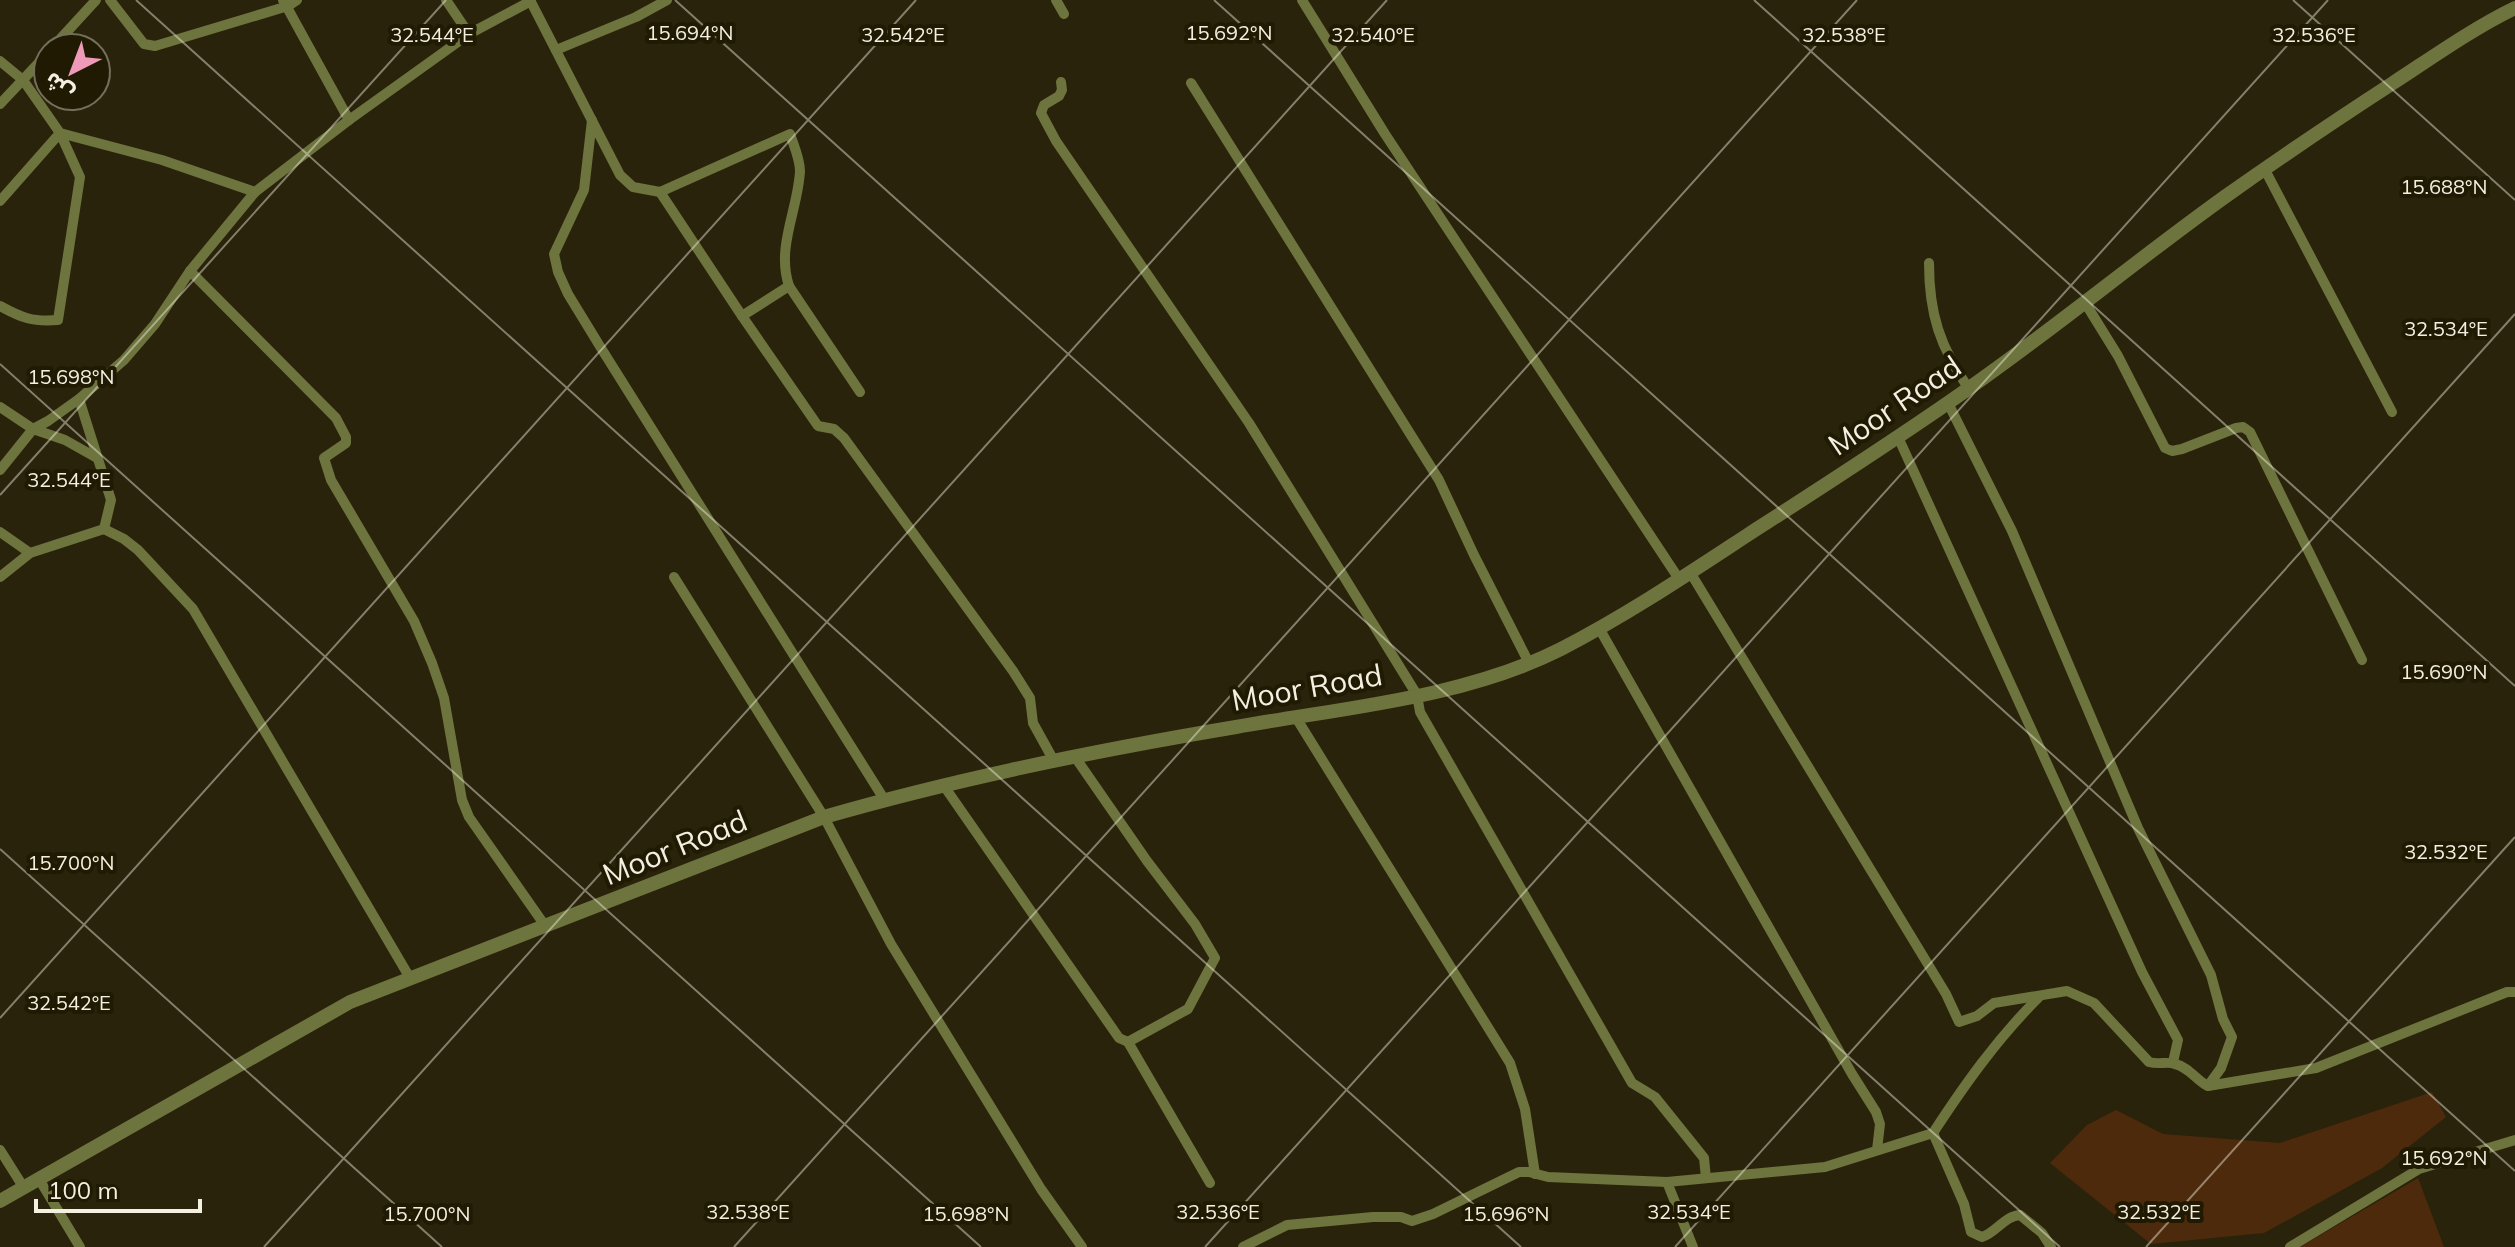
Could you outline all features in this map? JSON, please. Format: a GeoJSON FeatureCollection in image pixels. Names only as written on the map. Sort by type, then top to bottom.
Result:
{"type":"FeatureCollection","features":[{"type":"Feature","properties":{"kind":"street"},"geometry":{"type":"LineString","coordinates":[[67,32],[96,0]]}},
{"type":"Feature","properties":{"kind":"street"},"geometry":{"type":"LineString","coordinates":[[110,0],[144,44],[155,46],[289,2],[349,120]]}},
{"type":"Feature","properties":{"kind":"street"},"geometry":{"type":"LineString","coordinates":[[446,0],[469,34]]}},
{"type":"Feature","properties":{"kind":"street"},"geometry":{"type":"LineString","coordinates":[[0,470],[33,429],[59,415],[124,360],[155,324],[190,271],[255,192],[469,34],[531,0],[620,175],[633,187],[660,192],[790,134],[800,171],[786,240],[785,274],[789,286],[860,392]]}},
{"type":"Feature","properties":{"kind":"street"},"geometry":{"type":"LineString","coordinates":[[556,50],[636,17],[667,0]]}},
{"type":"Feature","properties":{"kind":"street"},"geometry":{"type":"LineString","coordinates":[[1056,0],[1064,14]]}},
{"type":"Feature","properties":{"kind":"street"},"geometry":{"type":"LineString","coordinates":[[1302,0],[1385,134],[1684,576],[1946,994],[1959,1022],[1977,1016],[1994,1003],[2067,991],[2094,1003],[2149,1062],[2157,1065],[2173,1062],[2208,1086],[2316,1068],[2507,992],[2515,992]]}},
{"type":"Feature","properties":{"kind":"street","name":"Moor Road"},"geometry":{"type":"LineString","coordinates":[[0,1201],[350,1002],[824,817],[884,799],[1054,761],[1417,695],[1529,663],[1599,628],[1684,576],[1898,437],[1969,389],[2264,168],[2458,40],[2515,8]]}},
{"type":"Feature","properties":{"kind":"street"},"geometry":{"type":"LineString","coordinates":[[0,61],[23,80],[60,133],[80,177],[58,320],[23,318],[0,306]]}},
{"type":"Feature","properties":{"kind":"street"},"geometry":{"type":"LineString","coordinates":[[0,104],[32,70]]}},
{"type":"Feature","properties":{"kind":"street"},"geometry":{"type":"LineString","coordinates":[[1061,82],[1059,96],[1044,105],[1041,113],[1056,141],[1249,423],[1417,695],[1420,712],[1632,1083],[1655,1097],[1704,1158],[1706,1178]]}},
{"type":"Feature","properties":{"kind":"street"},"geometry":{"type":"LineString","coordinates":[[1191,83],[1439,480],[1529,663]]}},
{"type":"Feature","properties":{"kind":"street"},"geometry":{"type":"LineString","coordinates":[[592,120],[584,190],[554,254],[558,272],[601,348],[884,799]]}},
{"type":"Feature","properties":{"kind":"street"},"geometry":{"type":"LineString","coordinates":[[60,133],[162,160],[255,192]]}},
{"type":"Feature","properties":{"kind":"street"},"geometry":{"type":"LineString","coordinates":[[0,201],[60,133]]}},
{"type":"Feature","properties":{"kind":"street"},"geometry":{"type":"LineString","coordinates":[[2264,168],[2392,412]]}},
{"type":"Feature","properties":{"kind":"street"},"geometry":{"type":"LineString","coordinates":[[660,192],[818,426],[834,429],[844,438],[1013,671],[1030,698],[1033,723],[1054,761]]}},
{"type":"Feature","properties":{"kind":"street"},"geometry":{"type":"LineString","coordinates":[[1929,263],[1931,307],[1941,342],[1969,389]]}},
{"type":"Feature","properties":{"kind":"street"},"geometry":{"type":"LineString","coordinates":[[190,271],[336,418],[346,443],[324,458],[331,480],[414,621],[432,663],[444,698],[462,800],[469,817],[546,927]]}},
{"type":"Feature","properties":{"kind":"street"},"geometry":{"type":"LineString","coordinates":[[742,316],[789,286]]}},
{"type":"Feature","properties":{"kind":"street"},"geometry":{"type":"LineString","coordinates":[[2084,301],[2118,356],[2165,448],[2172,451],[2182,449],[2236,428],[2243,427],[2250,432],[2362,660]]}},
{"type":"Feature","properties":{"kind":"street"},"geometry":{"type":"LineString","coordinates":[[79,399],[111,500],[104,529]]}},
{"type":"Feature","properties":{"kind":"street"},"geometry":{"type":"LineString","coordinates":[[1948,403],[2012,531],[2138,828],[2211,975],[2223,1019],[2232,1037],[2221,1068],[2208,1086]]}},
{"type":"Feature","properties":{"kind":"street"},"geometry":{"type":"LineString","coordinates":[[0,407],[33,429],[65,440],[97,458]]}},
{"type":"Feature","properties":{"kind":"street"},"geometry":{"type":"LineString","coordinates":[[1898,437],[2142,972],[2170,1021],[2178,1040],[2173,1062]]}},
{"type":"Feature","properties":{"kind":"street"},"geometry":{"type":"LineString","coordinates":[[0,577],[30,553],[104,529],[138,550],[193,609],[410,978]]}},
{"type":"Feature","properties":{"kind":"street"},"geometry":{"type":"LineString","coordinates":[[0,532],[30,553]]}},
{"type":"Feature","properties":{"kind":"street"},"geometry":{"type":"LineString","coordinates":[[674,577],[824,817],[891,944],[1041,1189],[1082,1247]]}},
{"type":"Feature","properties":{"kind":"street"},"geometry":{"type":"LineString","coordinates":[[1599,628],[1876,1112],[1880,1124],[1877,1150]]}},
{"type":"Feature","properties":{"kind":"street"},"geometry":{"type":"LineString","coordinates":[[1295,716],[1510,1063],[1525,1109],[1535,1174]]}},
{"type":"Feature","properties":{"kind":"street"},"geometry":{"type":"LineString","coordinates":[[1075,757],[1195,924],[1215,958],[1188,1009],[1128,1042]]}},
{"type":"Feature","properties":{"kind":"street"},"geometry":{"type":"LineString","coordinates":[[944,786],[1119,1038],[1128,1042],[1210,1183]]}},
{"type":"Feature","properties":{"kind":"street"},"geometry":{"type":"LineString","coordinates":[[1243,1247],[1287,1225],[1373,1217],[1401,1217],[1412,1221],[1523,1171],[1548,1177],[1667,1182],[1825,1167],[1933,1133],[1986,1055],[2039,997]]}},
{"type":"Feature","properties":{"kind":"street"},"geometry":{"type":"LineString","coordinates":[[1933,1133],[1964,1204],[1971,1232],[1982,1237],[1989,1235],[2014,1215],[2020,1215],[2042,1233],[2051,1247]]}},
{"type":"Feature","properties":{"kind":"street"},"geometry":{"type":"LineString","coordinates":[[2290,1247],[2419,1169],[2515,1140]]}},
{"type":"Feature","properties":{"kind":"street"},"geometry":{"type":"LineString","coordinates":[[0,1150],[24,1188]]}},
{"type":"Feature","properties":{"kind":"street"},"geometry":{"type":"LineString","coordinates":[[39,1179],[80,1247]]}},
{"type":"Feature","properties":{"kind":"street"},"geometry":{"type":"LineString","coordinates":[[1667,1182],[1693,1247]]}},
{"type":"Feature","properties":{"kind":"shaded area"},"geometry":{"type":"Polygon","coordinates":[[[2432,1092],[2446,1117],[2382,1168],[2264,1233],[2151,1244],[2050,1163],[2087,1125],[2116,1110],[2163,1134],[2280,1143],[2432,1092]]]}},
{"type":"Feature","properties":{"kind":"shaded area"},"geometry":{"type":"Polygon","coordinates":[[[2418,1178],[2444,1247],[2300,1247],[2418,1178]]]}}]}
